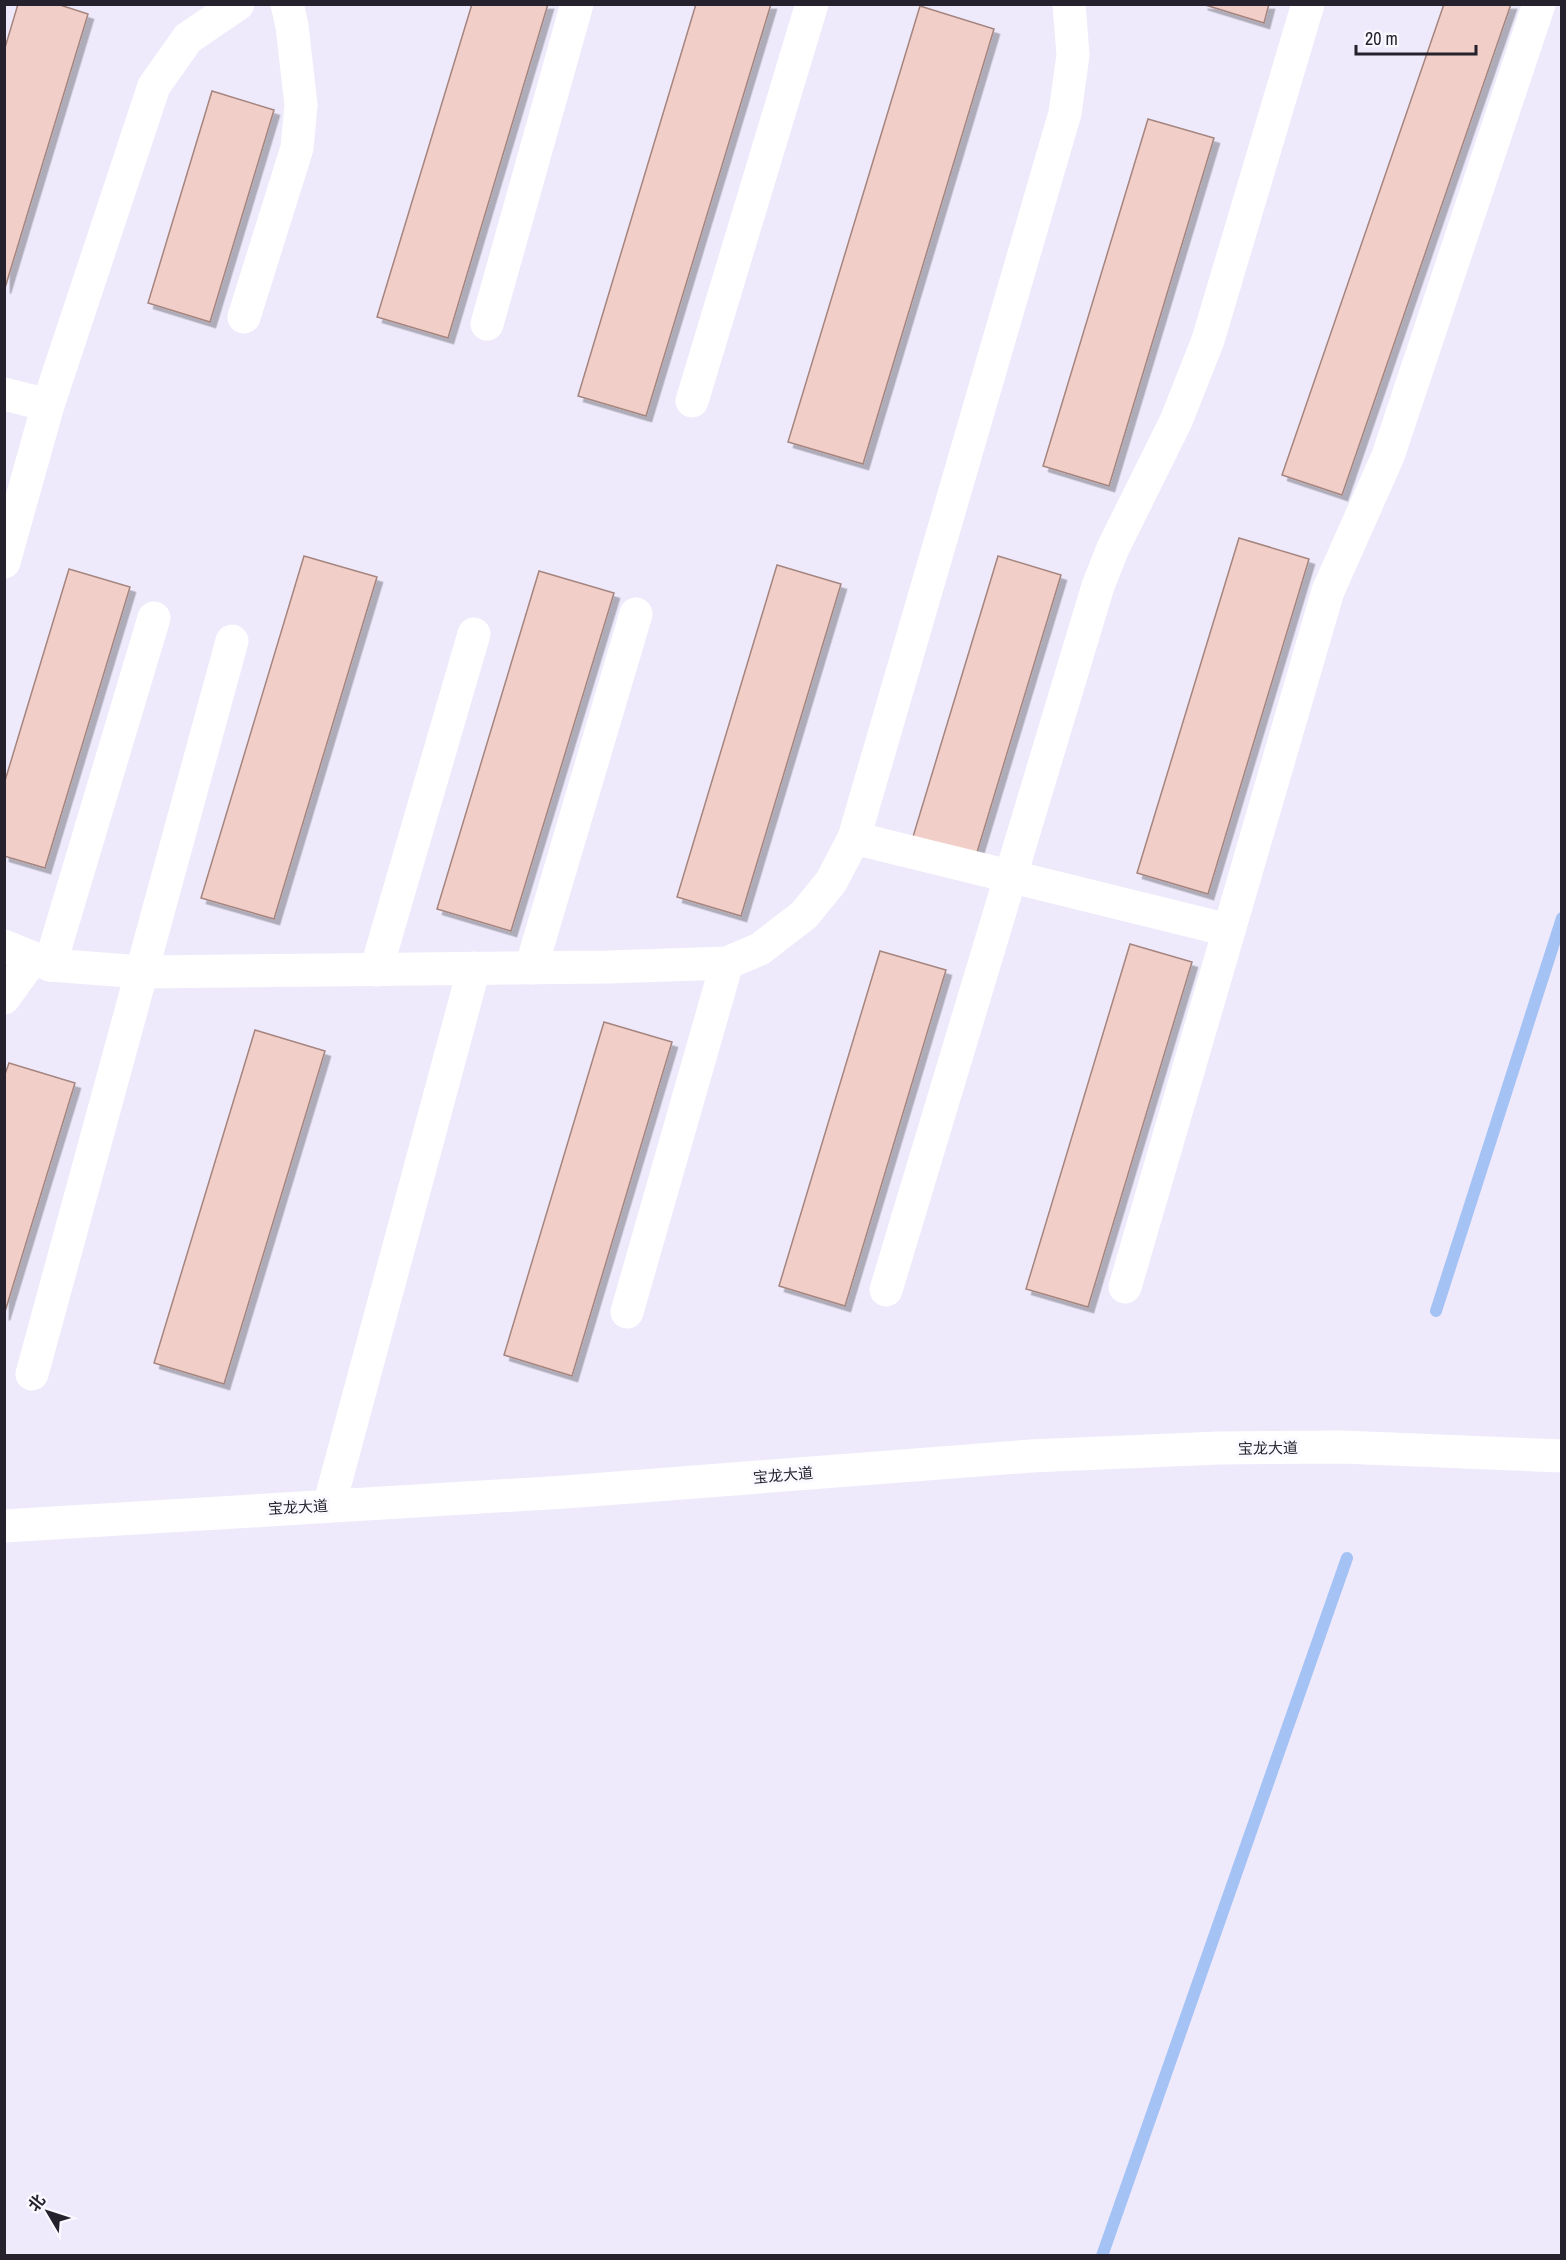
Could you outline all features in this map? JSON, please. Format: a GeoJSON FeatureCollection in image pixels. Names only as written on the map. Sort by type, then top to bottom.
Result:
{"type":"FeatureCollection","features":[{"type":"Feature","properties":{"kind":"street"},"geometry":{"type":"LineString","coordinates":[[4,562],[48,405],[154,86],[188,38],[238,4]]}},
{"type":"Feature","properties":{"kind":"street"},"geometry":{"type":"LineString","coordinates":[[244,317],[297,148],[301,105],[292,26],[287,4]]}},
{"type":"Feature","properties":{"kind":"street"},"geometry":{"type":"LineString","coordinates":[[487,324],[577,4]]}},
{"type":"Feature","properties":{"kind":"street"},"geometry":{"type":"LineString","coordinates":[[692,401],[812,4]]}},
{"type":"Feature","properties":{"kind":"street"},"geometry":{"type":"LineString","coordinates":[[29,957],[142,972],[531,968],[727,963],[760,949],[804,915],[831,882],[854,838],[1065,113],[1073,55],[1069,4]]}},
{"type":"Feature","properties":{"kind":"street"},"geometry":{"type":"LineString","coordinates":[[886,1290],[1098,586],[1113,548],[1176,421],[1208,340],[1308,4]]}},
{"type":"Feature","properties":{"kind":"street"},"geometry":{"type":"LineString","coordinates":[[1125,1287],[1328,591],[1388,456],[1539,4]]}},
{"type":"Feature","properties":{"kind":"street"},"geometry":{"type":"LineString","coordinates":[[4,394],[48,405]]}},
{"type":"Feature","properties":{"kind":"street"},"geometry":{"type":"LineString","coordinates":[[531,968],[636,614]]}},
{"type":"Feature","properties":{"kind":"street"},"geometry":{"type":"LineString","coordinates":[[4,998],[29,957],[153,618]]}},
{"type":"Feature","properties":{"kind":"street"},"geometry":{"type":"LineString","coordinates":[[376,970],[474,634]]}},
{"type":"Feature","properties":{"kind":"street"},"geometry":{"type":"LineString","coordinates":[[32,1374],[231,641]]}},
{"type":"Feature","properties":{"kind":"street"},"geometry":{"type":"LineString","coordinates":[[854,838],[1228,930]]}},
{"type":"Feature","properties":{"kind":"street"},"geometry":{"type":"LineString","coordinates":[[627,1312],[727,963]]}},
{"type":"Feature","properties":{"kind":"street"},"geometry":{"type":"LineString","coordinates":[[329,1506],[474,968]]}},
{"type":"Feature","properties":{"kind":"street","name":"宝龙大道"},"geometry":{"type":"LineString","coordinates":[[4,1526],[565,1492],[1031,1456],[1218,1448],[1342,1447],[1562,1456]]}},
{"type":"Feature","properties":{"kind":"building"},"geometry":{"type":"Polygon","coordinates":[[[18,4],[57,4],[88,14],[5,288],[4,51],[18,4]]]}},
{"type":"Feature","properties":{"kind":"building"},"geometry":{"type":"Polygon","coordinates":[[[472,4],[548,4],[448,338],[377,317],[472,4]]]}},
{"type":"Feature","properties":{"kind":"building"},"geometry":{"type":"Polygon","coordinates":[[[696,4],[771,4],[646,416],[578,396],[696,4]]]}},
{"type":"Feature","properties":{"kind":"building"},"geometry":{"type":"Polygon","coordinates":[[[1202,4],[1269,4],[1264,23],[1202,4]]]}},
{"type":"Feature","properties":{"kind":"building"},"geometry":{"type":"Polygon","coordinates":[[[1444,4],[1511,4],[1342,495],[1282,475],[1444,4]]]}},
{"type":"Feature","properties":{"kind":"building"},"geometry":{"type":"Polygon","coordinates":[[[920,6],[994,29],[863,464],[788,442],[920,6]]]}},
{"type":"Feature","properties":{"kind":"building"},"geometry":{"type":"Polygon","coordinates":[[[212,91],[274,110],[210,322],[148,303],[212,91]]]}},
{"type":"Feature","properties":{"kind":"building"},"geometry":{"type":"Polygon","coordinates":[[[1148,119],[1214,138],[1109,486],[1043,466],[1148,119]]]}},
{"type":"Feature","properties":{"kind":"building"},"geometry":{"type":"Polygon","coordinates":[[[1239,538],[1309,559],[1208,894],[1137,873],[1239,538]]]}},
{"type":"Feature","properties":{"kind":"building"},"geometry":{"type":"Polygon","coordinates":[[[304,556],[377,577],[274,919],[201,898],[304,556]]]}},
{"type":"Feature","properties":{"kind":"building"},"geometry":{"type":"Polygon","coordinates":[[[998,556],[1061,575],[975,859],[912,840],[998,556]]]}},
{"type":"Feature","properties":{"kind":"building"},"geometry":{"type":"Polygon","coordinates":[[[777,565],[841,584],[741,916],[677,897],[777,565]]]}},
{"type":"Feature","properties":{"kind":"building"},"geometry":{"type":"Polygon","coordinates":[[[69,569],[130,587],[45,868],[4,856],[4,784],[69,569]]]}},
{"type":"Feature","properties":{"kind":"building"},"geometry":{"type":"Polygon","coordinates":[[[539,571],[614,593],[511,931],[437,909],[539,571]]]}},
{"type":"Feature","properties":{"kind":"building"},"geometry":{"type":"Polygon","coordinates":[[[1130,944],[1192,962],[1088,1307],[1026,1289],[1130,944]]]}},
{"type":"Feature","properties":{"kind":"building"},"geometry":{"type":"Polygon","coordinates":[[[880,951],[946,970],[845,1306],[779,1286],[880,951]]]}},
{"type":"Feature","properties":{"kind":"building"},"geometry":{"type":"Polygon","coordinates":[[[604,1022],[672,1042],[572,1376],[504,1355],[604,1022]]]}},
{"type":"Feature","properties":{"kind":"building"},"geometry":{"type":"Polygon","coordinates":[[[255,1030],[325,1051],[224,1384],[154,1363],[255,1030]]]}},
{"type":"Feature","properties":{"kind":"building"},"geometry":{"type":"Polygon","coordinates":[[[9,1063],[75,1083],[4,1315],[4,1077],[9,1063]]]}},
{"type":"Feature","properties":{"kind":"waterway"},"geometry":{"type":"LineString","coordinates":[[1436,1311],[1562,918]]}},
{"type":"Feature","properties":{"kind":"waterway"},"geometry":{"type":"LineString","coordinates":[[1102,2256],[1347,1558]]}}]}
